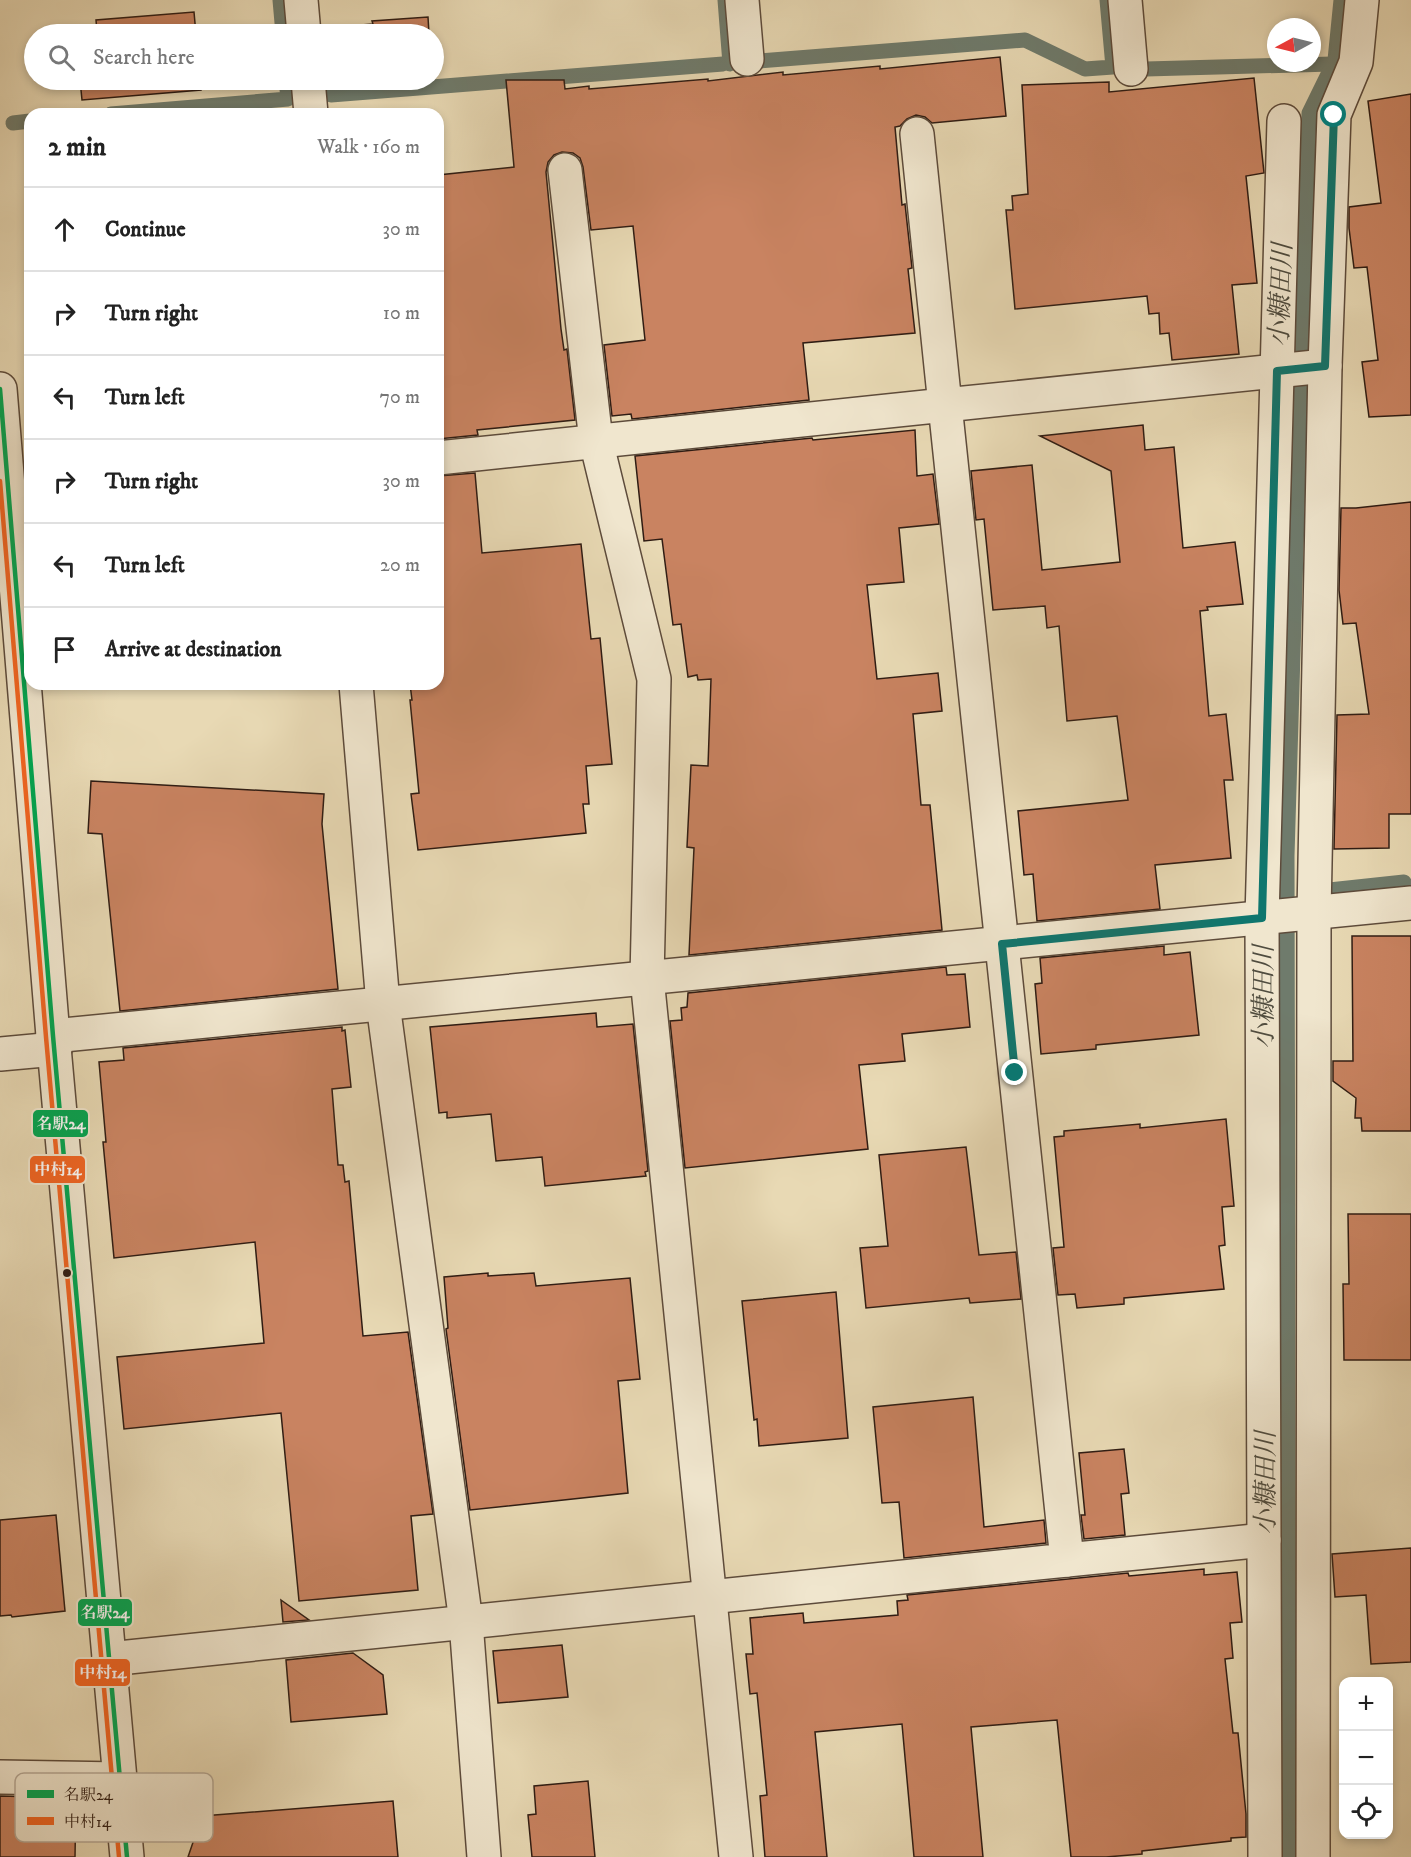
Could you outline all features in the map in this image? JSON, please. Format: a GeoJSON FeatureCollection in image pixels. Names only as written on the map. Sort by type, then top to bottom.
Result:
{"type":"FeatureCollection","features":[{"type":"Feature","properties":{"kind":"street"},"geometry":{"type":"LineString","coordinates":[[301,0],[303,24]]}},
{"type":"Feature","properties":{"kind":"street"},"geometry":{"type":"LineString","coordinates":[[742,0],[747,59]]}},
{"type":"Feature","properties":{"kind":"street"},"geometry":{"type":"LineString","coordinates":[[1125,0],[1131,69]]}},
{"type":"Feature","properties":{"kind":"street"},"geometry":{"type":"LineString","coordinates":[[1313,1857],[1287,916],[1300,368],[1334,115],[1356,62],[1362,0]]}},
{"type":"Feature","properties":{"kind":"street"},"geometry":{"type":"LineString","coordinates":[[309,90],[310,108]]}},
{"type":"Feature","properties":{"kind":"street"},"geometry":{"type":"LineString","coordinates":[[1265,1857],[1264,1540],[1287,916],[1300,368],[1284,122]]}},
{"type":"Feature","properties":{"kind":"street"},"geometry":{"type":"LineString","coordinates":[[917,134],[1067,1560]]}},
{"type":"Feature","properties":{"kind":"street"},"geometry":{"type":"LineString","coordinates":[[565,171],[596,441],[654,679],[647,978],[736,1857]]}},
{"type":"Feature","properties":{"kind":"street"},"geometry":{"type":"LineString","coordinates":[[444,457],[1300,368]]}},
{"type":"Feature","properties":{"kind":"street"},"geometry":{"type":"LineString","coordinates":[[0,389],[19,493],[24,572]]}},
{"type":"Feature","properties":{"kind":"street"},"geometry":{"type":"LineString","coordinates":[[32,690],[54,1043],[119,1773]]}},
{"type":"Feature","properties":{"kind":"street"},"geometry":{"type":"LineString","coordinates":[[357,690],[383,1004],[466,1622],[484,1857]]}},
{"type":"Feature","properties":{"kind":"street"},"geometry":{"type":"LineString","coordinates":[[0,1054],[54,1043],[383,1004],[1411,903]]}},
{"type":"Feature","properties":{"kind":"street"},"geometry":{"type":"LineString","coordinates":[[109,1659],[1264,1540]]}},
{"type":"Feature","properties":{"kind":"street"},"geometry":{"type":"LineString","coordinates":[[0,1777],[15,1777]]}},
{"type":"Feature","properties":{"kind":"street"},"geometry":{"type":"LineString","coordinates":[[126,1842],[127,1857]]}},
{"type":"Feature","properties":{"kind":"building"},"geometry":{"type":"Polygon","coordinates":[[[194,12],[195,24],[96,24],[96,20],[194,12]]]}},
{"type":"Feature","properties":{"kind":"building"},"geometry":{"type":"Polygon","coordinates":[[[428,17],[428,24],[373,24],[372,21],[428,17]]]}},
{"type":"Feature","properties":{"kind":"building"},"geometry":{"type":"Polygon","coordinates":[[[1000,57],[1006,116],[932,123],[925,117],[916,115],[895,127],[902,205],[905,204],[912,268],[908,269],[915,333],[803,343],[809,400],[632,419],[631,414],[612,416],[604,345],[645,340],[633,226],[591,230],[580,158],[573,153],[562,152],[554,155],[548,162],[546,172],[561,329],[564,350],[567,349],[575,420],[477,430],[478,435],[444,438],[444,174],[514,167],[506,80],[564,80],[565,89],[589,86],[589,89],[708,79],[708,81],[783,72],[783,75],[880,66],[880,69],[1000,57]]]}},
{"type":"Feature","properties":{"kind":"building"},"geometry":{"type":"Polygon","coordinates":[[[1254,78],[1264,173],[1246,176],[1257,283],[1232,285],[1239,354],[1172,360],[1169,333],[1160,334],[1159,313],[1149,314],[1147,296],[1015,309],[1006,210],[1013,210],[1012,196],[1028,194],[1022,85],[1109,82],[1109,92],[1254,78]]]}},
{"type":"Feature","properties":{"kind":"building"},"geometry":{"type":"Polygon","coordinates":[[[81,90],[201,90],[82,100],[81,90]]]}},
{"type":"Feature","properties":{"kind":"building"},"geometry":{"type":"Polygon","coordinates":[[[1411,94],[1411,415],[1369,417],[1362,362],[1378,360],[1367,267],[1354,268],[1349,207],[1381,203],[1368,101],[1411,94]]]}},
{"type":"Feature","properties":{"kind":"building"},"geometry":{"type":"Polygon","coordinates":[[[1143,425],[1145,450],[1174,447],[1183,548],[1235,542],[1243,604],[1207,607],[1208,610],[1200,611],[1209,716],[1226,714],[1233,780],[1224,780],[1231,858],[1155,865],[1160,909],[1037,921],[1033,874],[1024,875],[1018,811],[1128,800],[1117,716],[1067,721],[1059,626],[1047,628],[1045,606],[993,610],[984,519],[976,520],[971,471],[1032,465],[1042,570],[1120,562],[1111,471],[1040,436],[1143,425]]]}},
{"type":"Feature","properties":{"kind":"building"},"geometry":{"type":"Polygon","coordinates":[[[915,430],[917,476],[933,474],[939,524],[899,528],[904,582],[867,585],[877,679],[938,673],[942,711],[913,714],[921,805],[930,805],[942,930],[689,955],[694,848],[687,847],[691,765],[708,766],[711,679],[698,680],[697,675],[688,677],[681,624],[673,625],[662,539],[644,541],[635,456],[915,430]]]}},
{"type":"Feature","properties":{"kind":"building"},"geometry":{"type":"Polygon","coordinates":[[[475,473],[482,553],[581,544],[591,639],[600,638],[612,764],[586,766],[589,804],[583,804],[586,833],[418,850],[411,794],[419,793],[410,700],[412,700],[411,690],[444,690],[444,476],[475,473]]]}},
{"type":"Feature","properties":{"kind":"building"},"geometry":{"type":"Polygon","coordinates":[[[1411,502],[1411,814],[1389,814],[1389,848],[1334,849],[1337,715],[1369,714],[1356,623],[1343,624],[1339,590],[1341,508],[1411,502]]]}},
{"type":"Feature","properties":{"kind":"building"},"geometry":{"type":"Polygon","coordinates":[[[91,781],[324,794],[322,824],[338,989],[120,1011],[102,834],[88,833],[91,781]]]}},
{"type":"Feature","properties":{"kind":"building"},"geometry":{"type":"Polygon","coordinates":[[[1352,936],[1411,936],[1411,1131],[1362,1131],[1361,1118],[1355,1118],[1356,1098],[1333,1081],[1333,1061],[1353,1061],[1352,936]]]}},
{"type":"Feature","properties":{"kind":"building"},"geometry":{"type":"Polygon","coordinates":[[[1164,946],[1164,955],[1190,952],[1199,1035],[1096,1045],[1096,1049],[1041,1054],[1035,984],[1042,983],[1040,958],[1164,946]]]}},
{"type":"Feature","properties":{"kind":"building"},"geometry":{"type":"Polygon","coordinates":[[[946,967],[947,975],[965,974],[970,1027],[902,1034],[905,1061],[859,1065],[868,1149],[685,1168],[670,1021],[682,1020],[681,1008],[687,1007],[688,993],[946,967]]]}},
{"type":"Feature","properties":{"kind":"building"},"geometry":{"type":"Polygon","coordinates":[[[596,1013],[597,1027],[633,1024],[648,1171],[645,1172],[646,1176],[545,1186],[542,1157],[496,1161],[491,1114],[447,1118],[447,1112],[439,1113],[430,1027],[596,1013]]]}},
{"type":"Feature","properties":{"kind":"building"},"geometry":{"type":"Polygon","coordinates":[[[342,1027],[342,1031],[345,1030],[351,1087],[332,1089],[338,1165],[343,1165],[345,1182],[349,1181],[363,1336],[408,1332],[433,1514],[411,1516],[418,1590],[299,1601],[281,1413],[124,1429],[117,1357],[264,1343],[255,1242],[114,1258],[103,1142],[106,1142],[99,1062],[124,1060],[123,1048],[342,1027]]]}},
{"type":"Feature","properties":{"kind":"building"},"geometry":{"type":"Polygon","coordinates":[[[1226,1119],[1234,1206],[1222,1207],[1225,1245],[1219,1246],[1224,1289],[1124,1298],[1124,1304],[1077,1308],[1075,1294],[1058,1295],[1053,1248],[1064,1247],[1054,1137],[1064,1136],[1064,1131],[1140,1124],[1140,1128],[1226,1119]]]}},
{"type":"Feature","properties":{"kind":"building"},"geometry":{"type":"Polygon","coordinates":[[[966,1147],[979,1255],[1016,1252],[1021,1299],[970,1303],[969,1298],[866,1308],[860,1248],[888,1246],[879,1155],[966,1147]]]}},
{"type":"Feature","properties":{"kind":"building"},"geometry":{"type":"Polygon","coordinates":[[[1348,1214],[1411,1214],[1411,1360],[1344,1360],[1343,1284],[1349,1284],[1348,1214]]]}},
{"type":"Feature","properties":{"kind":"building"},"geometry":{"type":"Polygon","coordinates":[[[488,1273],[488,1276],[534,1273],[536,1286],[630,1278],[640,1379],[618,1381],[628,1493],[470,1510],[446,1329],[448,1328],[444,1277],[488,1273]]]}},
{"type":"Feature","properties":{"kind":"building"},"geometry":{"type":"Polygon","coordinates":[[[836,1292],[848,1438],[759,1446],[757,1419],[754,1420],[742,1301],[836,1292]]]}},
{"type":"Feature","properties":{"kind":"building"},"geometry":{"type":"Polygon","coordinates":[[[973,1397],[984,1527],[1044,1520],[1046,1543],[904,1558],[899,1502],[882,1503],[873,1407],[973,1397]]]}},
{"type":"Feature","properties":{"kind":"building"},"geometry":{"type":"Polygon","coordinates":[[[1124,1449],[1129,1493],[1121,1494],[1125,1535],[1084,1539],[1081,1515],[1085,1515],[1079,1453],[1124,1449]]]}},
{"type":"Feature","properties":{"kind":"building"},"geometry":{"type":"Polygon","coordinates":[[[56,1515],[65,1611],[12,1617],[11,1615],[0,1616],[0,1520],[56,1515]]]}},
{"type":"Feature","properties":{"kind":"building"},"geometry":{"type":"Polygon","coordinates":[[[1411,1548],[1411,1662],[1371,1664],[1366,1595],[1335,1597],[1332,1554],[1411,1548]]]}},
{"type":"Feature","properties":{"kind":"building"},"geometry":{"type":"Polygon","coordinates":[[[1204,1569],[1204,1575],[1237,1572],[1242,1622],[1230,1623],[1233,1658],[1225,1659],[1233,1733],[1238,1733],[1246,1837],[1231,1838],[1231,1841],[1142,1851],[1142,1854],[1071,1857],[1057,1720],[971,1727],[983,1857],[914,1857],[902,1724],[815,1732],[827,1857],[765,1857],[760,1796],[767,1795],[757,1693],[750,1694],[746,1654],[753,1654],[750,1618],[803,1613],[804,1623],[898,1615],[897,1601],[908,1600],[907,1595],[1128,1573],[1129,1576],[1204,1569]]]}},
{"type":"Feature","properties":{"kind":"building"},"geometry":{"type":"Polygon","coordinates":[[[281,1600],[309,1620],[283,1622],[281,1600]]]}},
{"type":"Feature","properties":{"kind":"building"},"geometry":{"type":"Polygon","coordinates":[[[562,1645],[568,1697],[498,1703],[493,1651],[562,1645]]]}},
{"type":"Feature","properties":{"kind":"building"},"geometry":{"type":"Polygon","coordinates":[[[353,1653],[383,1675],[387,1714],[291,1722],[286,1660],[353,1653]]]}},
{"type":"Feature","properties":{"kind":"building"},"geometry":{"type":"Polygon","coordinates":[[[588,1781],[595,1857],[532,1857],[528,1815],[536,1814],[534,1786],[588,1781]]]}},
{"type":"Feature","properties":{"kind":"building"},"geometry":{"type":"Polygon","coordinates":[[[0,1796],[15,1796],[15,1842],[75,1842],[75,1857],[0,1857],[0,1796]]]}},
{"type":"Feature","properties":{"kind":"building"},"geometry":{"type":"Polygon","coordinates":[[[393,1801],[398,1857],[188,1857],[193,1842],[213,1842],[213,1815],[393,1801]]]}},
{"type":"Feature","properties":{"kind":"waterway"},"geometry":{"type":"LineString","coordinates":[[280,0],[282,24]]}},
{"type":"Feature","properties":{"kind":"waterway"},"geometry":{"type":"LineString","coordinates":[[725,0],[730,64]]}},
{"type":"Feature","properties":{"kind":"waterway"},"geometry":{"type":"LineString","coordinates":[[760,61],[1025,40],[1085,69],[1113,67],[1107,0]]}},
{"type":"Feature","properties":{"kind":"waterway","name":"小糠田川"},"geometry":{"type":"LineString","coordinates":[[1289,1857],[1287,856],[1309,113],[1335,60],[1341,0]]}},
{"type":"Feature","properties":{"kind":"waterway"},"geometry":{"type":"LineString","coordinates":[[444,86],[723,64]]}},
{"type":"Feature","properties":{"kind":"waterway"},"geometry":{"type":"LineString","coordinates":[[1146,69],[1332,64]]}},
{"type":"Feature","properties":{"kind":"waterway"},"geometry":{"type":"LineString","coordinates":[[182,108],[288,99],[287,90]]}},
{"type":"Feature","properties":{"kind":"waterway"},"geometry":{"type":"LineString","coordinates":[[331,95],[394,90]]}},
{"type":"Feature","properties":{"kind":"waterway"},"geometry":{"type":"LineString","coordinates":[[13,123],[24,122]]}},
{"type":"Feature","properties":{"kind":"waterway"},"geometry":{"type":"LineString","coordinates":[[1320,891],[1404,882]]}},
{"type":"Feature","properties":{"kind":"transit line","name":"名駅24"},"geometry":{"type":"LineString","coordinates":[[0,389],[24,682]]}},
{"type":"Feature","properties":{"kind":"transit line","name":"中村14"},"geometry":{"type":"LineString","coordinates":[[0,481],[46,1037],[112,1773]]}},
{"type":"Feature","properties":{"kind":"transit line","name":"名駅24"},"geometry":{"type":"LineString","coordinates":[[25,690],[53,1036],[119,1773]]}},
{"type":"Feature","properties":{"kind":"transit line","name":"中村14"},"geometry":{"type":"LineString","coordinates":[[118,1842],[119,1857]]}},
{"type":"Feature","properties":{"kind":"transit line","name":"名駅24"},"geometry":{"type":"LineString","coordinates":[[126,1842],[127,1857]]}},
{"type":"Feature","properties":{"kind":"route"},"geometry":{"type":"LineString","coordinates":[[1015,1073],[1002,944],[1262,918],[1277,371],[1325,366],[1334,115]]}}]}
